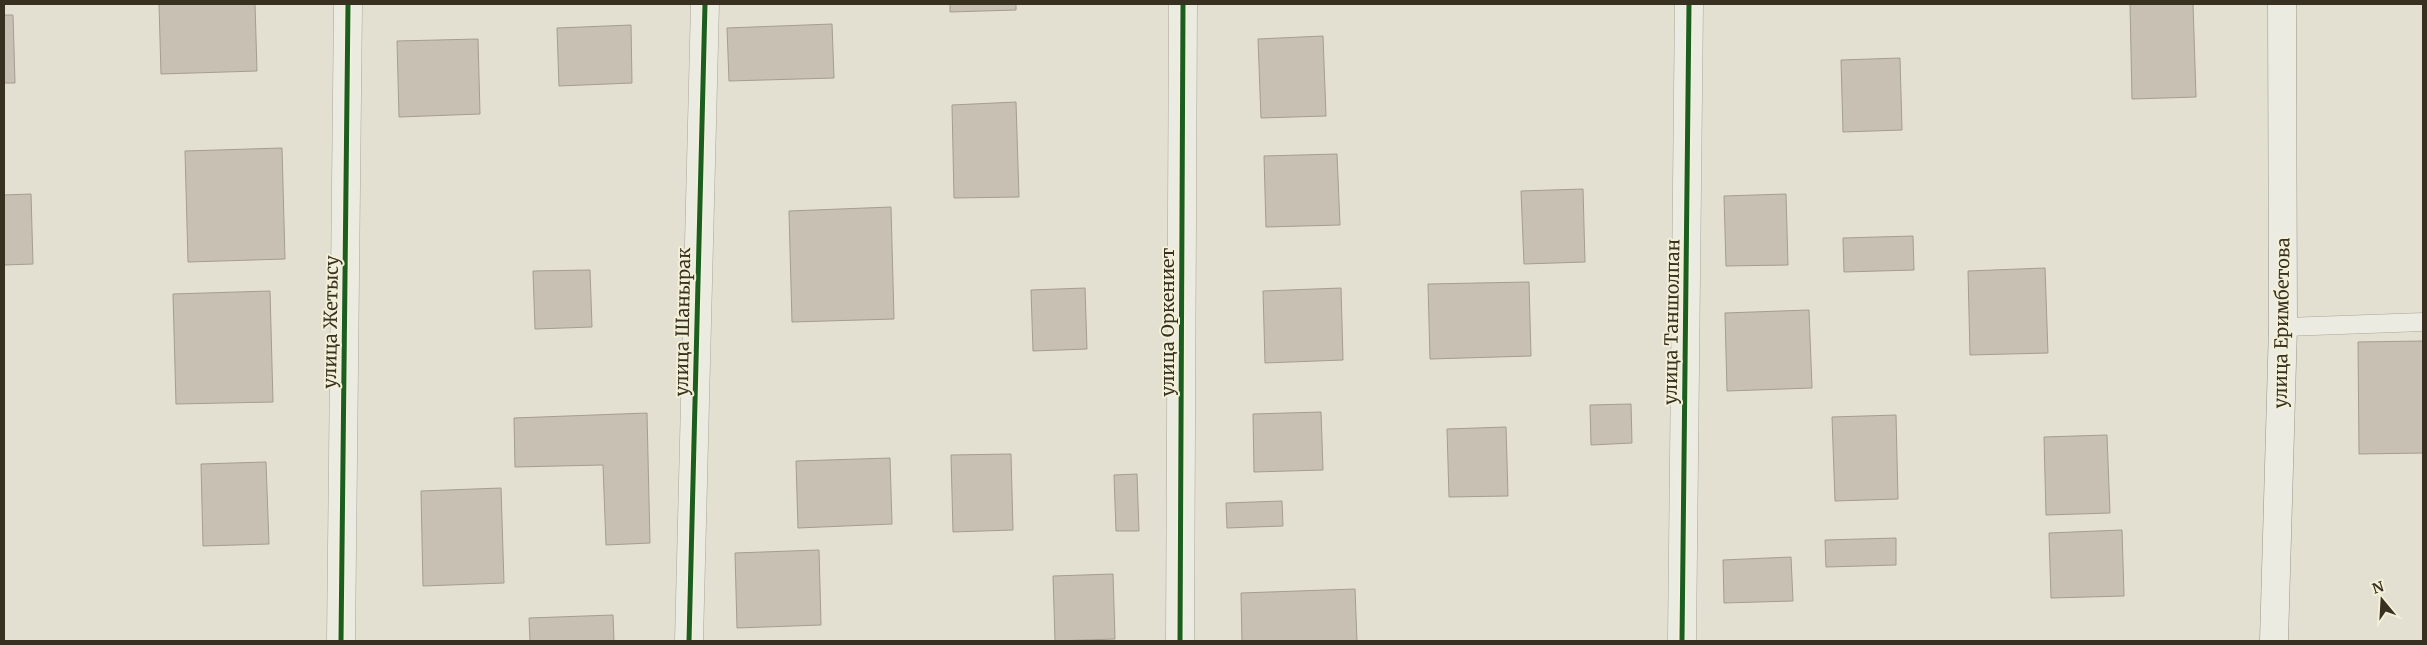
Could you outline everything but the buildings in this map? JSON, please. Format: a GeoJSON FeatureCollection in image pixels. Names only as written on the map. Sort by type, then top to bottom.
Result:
{"type":"FeatureCollection","features":[{"type":"Feature","properties":{"kind":"street","name":"улица Жетысу"},"geometry":{"type":"LineString","coordinates":[[341,641],[348,4]]}},
{"type":"Feature","properties":{"kind":"street","name":"улица Шанырак"},"geometry":{"type":"LineString","coordinates":[[689,641],[705,4]]}},
{"type":"Feature","properties":{"kind":"street","name":"улица Оркениет"},"geometry":{"type":"LineString","coordinates":[[1180,641],[1183,4]]}},
{"type":"Feature","properties":{"kind":"street","name":"улица Таншолпан"},"geometry":{"type":"LineString","coordinates":[[1682,641],[1689,4]]}},
{"type":"Feature","properties":{"kind":"street","name":"улица Еримбетова"},"geometry":{"type":"LineString","coordinates":[[2274,641],[2283,328],[2282,4]]}},
{"type":"Feature","properties":{"kind":"lane"},"geometry":{"type":"LineString","coordinates":[[2283,328],[2423,322]]}},
{"type":"Feature","properties":{"kind":"cycle path"},"geometry":{"type":"LineString","coordinates":[[341,641],[348,4]]}},
{"type":"Feature","properties":{"kind":"cycle path"},"geometry":{"type":"LineString","coordinates":[[689,641],[705,4]]}},
{"type":"Feature","properties":{"kind":"cycle path"},"geometry":{"type":"LineString","coordinates":[[1180,641],[1183,4]]}},
{"type":"Feature","properties":{"kind":"cycle path"},"geometry":{"type":"LineString","coordinates":[[1682,641],[1689,4]]}}]}
